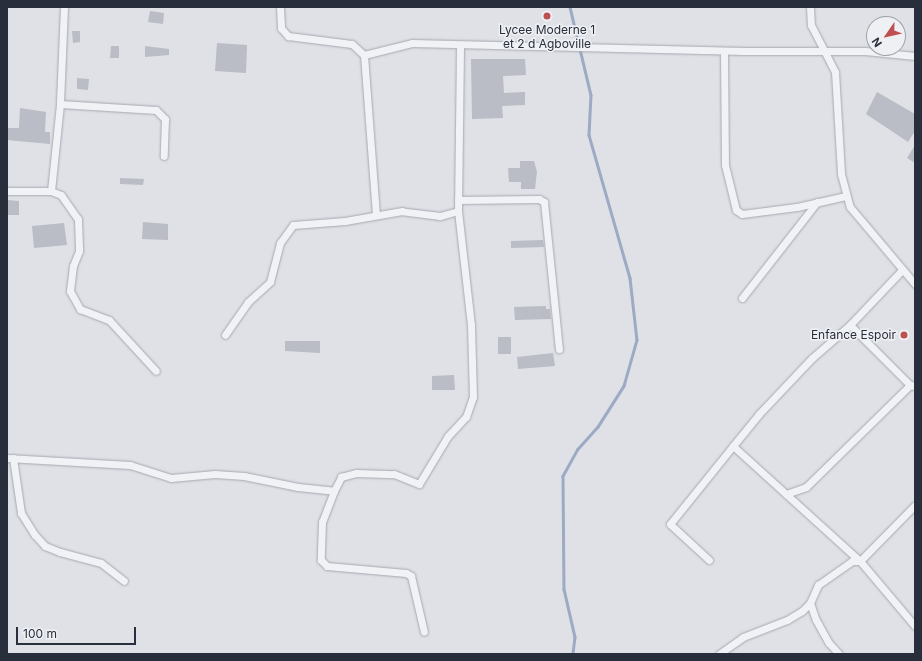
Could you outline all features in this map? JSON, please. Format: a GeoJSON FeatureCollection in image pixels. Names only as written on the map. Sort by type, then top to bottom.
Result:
{"type":"FeatureCollection","features":[{"type":"Feature","properties":{"kind":"street"},"geometry":{"type":"LineString","coordinates":[[51,191],[60,104],[64,7]]}},
{"type":"Feature","properties":{"kind":"street"},"geometry":{"type":"LineString","coordinates":[[280,7],[281,28],[288,36],[352,44],[364,55],[376,215]]}},
{"type":"Feature","properties":{"kind":"street"},"geometry":{"type":"LineString","coordinates":[[810,7],[811,25],[835,72],[841,174],[850,207],[915,284]]}},
{"type":"Feature","properties":{"kind":"street"},"geometry":{"type":"LineString","coordinates":[[364,55],[412,43],[460,46],[724,51],[865,51],[915,56]]}},
{"type":"Feature","properties":{"kind":"street"},"geometry":{"type":"LineString","coordinates":[[424,632],[411,576],[406,573],[327,566],[321,560],[322,522],[341,477],[356,473],[394,474],[419,484],[448,436],[471,409],[473,397],[471,325],[458,211],[460,46]]}},
{"type":"Feature","properties":{"kind":"street"},"geometry":{"type":"LineString","coordinates":[[724,51],[725,165],[736,210],[742,214],[846,196]]}},
{"type":"Feature","properties":{"kind":"street"},"geometry":{"type":"LineString","coordinates":[[60,104],[156,110],[165,120],[164,156]]}},
{"type":"Feature","properties":{"kind":"street"},"geometry":{"type":"LineString","coordinates":[[7,191],[51,191],[61,195],[78,219],[79,251],[69,280],[74,301],[85,312],[109,320],[156,371]]}},
{"type":"Feature","properties":{"kind":"street"},"geometry":{"type":"LineString","coordinates":[[458,200],[539,199],[544,202],[559,349]]}},
{"type":"Feature","properties":{"kind":"street"},"geometry":{"type":"LineString","coordinates":[[742,298],[817,202]]}},
{"type":"Feature","properties":{"kind":"street"},"geometry":{"type":"LineString","coordinates":[[225,335],[248,302],[270,282],[280,243],[293,225],[345,222],[376,215],[409,212],[419,215],[440,216],[458,211]]}},
{"type":"Feature","properties":{"kind":"street"},"geometry":{"type":"LineString","coordinates":[[709,560],[670,524],[759,414],[812,358],[850,325],[902,270]]}},
{"type":"Feature","properties":{"kind":"street"},"geometry":{"type":"LineString","coordinates":[[786,494],[806,487],[912,385],[850,325]]}},
{"type":"Feature","properties":{"kind":"street"},"geometry":{"type":"LineString","coordinates":[[733,446],[860,560],[915,626]]}},
{"type":"Feature","properties":{"kind":"street"},"geometry":{"type":"LineString","coordinates":[[124,581],[101,563],[45,546],[31,530],[21,514],[10,458],[130,465],[170,478],[215,474],[244,476],[298,487],[334,491]]}},
{"type":"Feature","properties":{"kind":"street"},"geometry":{"type":"LineString","coordinates":[[719,654],[743,637],[793,617],[810,603],[818,585],[828,576],[852,561],[860,560],[915,505]]}},
{"type":"Feature","properties":{"kind":"street"},"geometry":{"type":"LineString","coordinates":[[810,603],[816,620],[829,643],[839,654]]}},
{"type":"Feature","properties":{"kind":"building"},"geometry":{"type":"Polygon","coordinates":[[[150,11],[164,13],[163,24],[148,22],[150,11]]]}},
{"type":"Feature","properties":{"kind":"building"},"geometry":{"type":"Polygon","coordinates":[[[72,31],[80,31],[80,42],[73,43],[72,31]]]}},
{"type":"Feature","properties":{"kind":"building"},"geometry":{"type":"Polygon","coordinates":[[[217,43],[247,45],[246,73],[215,71],[217,43]]]}},
{"type":"Feature","properties":{"kind":"building"},"geometry":{"type":"Polygon","coordinates":[[[111,46],[119,46],[119,58],[110,58],[111,46]]]}},
{"type":"Feature","properties":{"kind":"building"},"geometry":{"type":"Polygon","coordinates":[[[145,46],[169,49],[169,55],[145,57],[145,46]]]}},
{"type":"Feature","properties":{"kind":"building"},"geometry":{"type":"Polygon","coordinates":[[[471,59],[525,59],[526,75],[503,76],[504,93],[525,92],[525,105],[502,106],[503,118],[472,119],[471,59]]]}},
{"type":"Feature","properties":{"kind":"building"},"geometry":{"type":"Polygon","coordinates":[[[77,78],[89,79],[88,90],[77,89],[77,78]]]}},
{"type":"Feature","properties":{"kind":"building"},"geometry":{"type":"Polygon","coordinates":[[[877,92],[915,114],[915,131],[908,142],[866,114],[877,92]]]}},
{"type":"Feature","properties":{"kind":"building"},"geometry":{"type":"Polygon","coordinates":[[[20,108],[46,112],[45,132],[50,132],[50,144],[7,140],[7,128],[19,128],[20,108]]]}},
{"type":"Feature","properties":{"kind":"building"},"geometry":{"type":"Polygon","coordinates":[[[915,145],[915,163],[907,158],[915,145]]]}},
{"type":"Feature","properties":{"kind":"building"},"geometry":{"type":"Polygon","coordinates":[[[520,161],[534,161],[537,172],[535,189],[521,189],[521,182],[509,182],[508,168],[520,168],[520,161]]]}},
{"type":"Feature","properties":{"kind":"building"},"geometry":{"type":"Polygon","coordinates":[[[120,178],[144,179],[143,185],[120,184],[120,178]]]}},
{"type":"Feature","properties":{"kind":"building"},"geometry":{"type":"Polygon","coordinates":[[[8,200],[19,201],[19,215],[8,215],[8,200]]]}},
{"type":"Feature","properties":{"kind":"building"},"geometry":{"type":"Polygon","coordinates":[[[143,222],[168,224],[168,240],[142,239],[143,222]]]}},
{"type":"Feature","properties":{"kind":"building"},"geometry":{"type":"Polygon","coordinates":[[[64,223],[67,245],[34,248],[32,226],[64,223]]]}},
{"type":"Feature","properties":{"kind":"building"},"geometry":{"type":"Polygon","coordinates":[[[543,240],[544,247],[511,248],[511,241],[543,240]]]}},
{"type":"Feature","properties":{"kind":"building"},"geometry":{"type":"Polygon","coordinates":[[[546,306],[546,309],[550,309],[551,319],[515,320],[514,307],[546,306]]]}},
{"type":"Feature","properties":{"kind":"building"},"geometry":{"type":"Polygon","coordinates":[[[498,337],[511,337],[511,354],[498,354],[498,337]]]}},
{"type":"Feature","properties":{"kind":"building"},"geometry":{"type":"Polygon","coordinates":[[[285,341],[320,341],[320,353],[285,351],[285,341]]]}},
{"type":"Feature","properties":{"kind":"building"},"geometry":{"type":"Polygon","coordinates":[[[553,353],[555,366],[518,369],[517,357],[553,353]]]}},
{"type":"Feature","properties":{"kind":"building"},"geometry":{"type":"Polygon","coordinates":[[[454,375],[455,390],[432,390],[432,376],[454,375]]]}},
{"type":"Feature","properties":{"kind":"waterway"},"geometry":{"type":"LineString","coordinates":[[570,7],[591,95],[589,135],[630,278],[637,340],[624,386],[598,427],[578,449],[563,476],[564,589],[575,637],[573,654]]}},
{"type":"Feature","properties":{"kind":"place","name":"Lycee Moderne 1 et 2 d Agboville"},"geometry":{"type":"Point","coordinates":[547,16]}},
{"type":"Feature","properties":{"kind":"place","name":"Enfance Espoir"},"geometry":{"type":"Point","coordinates":[904,335]}}]}
